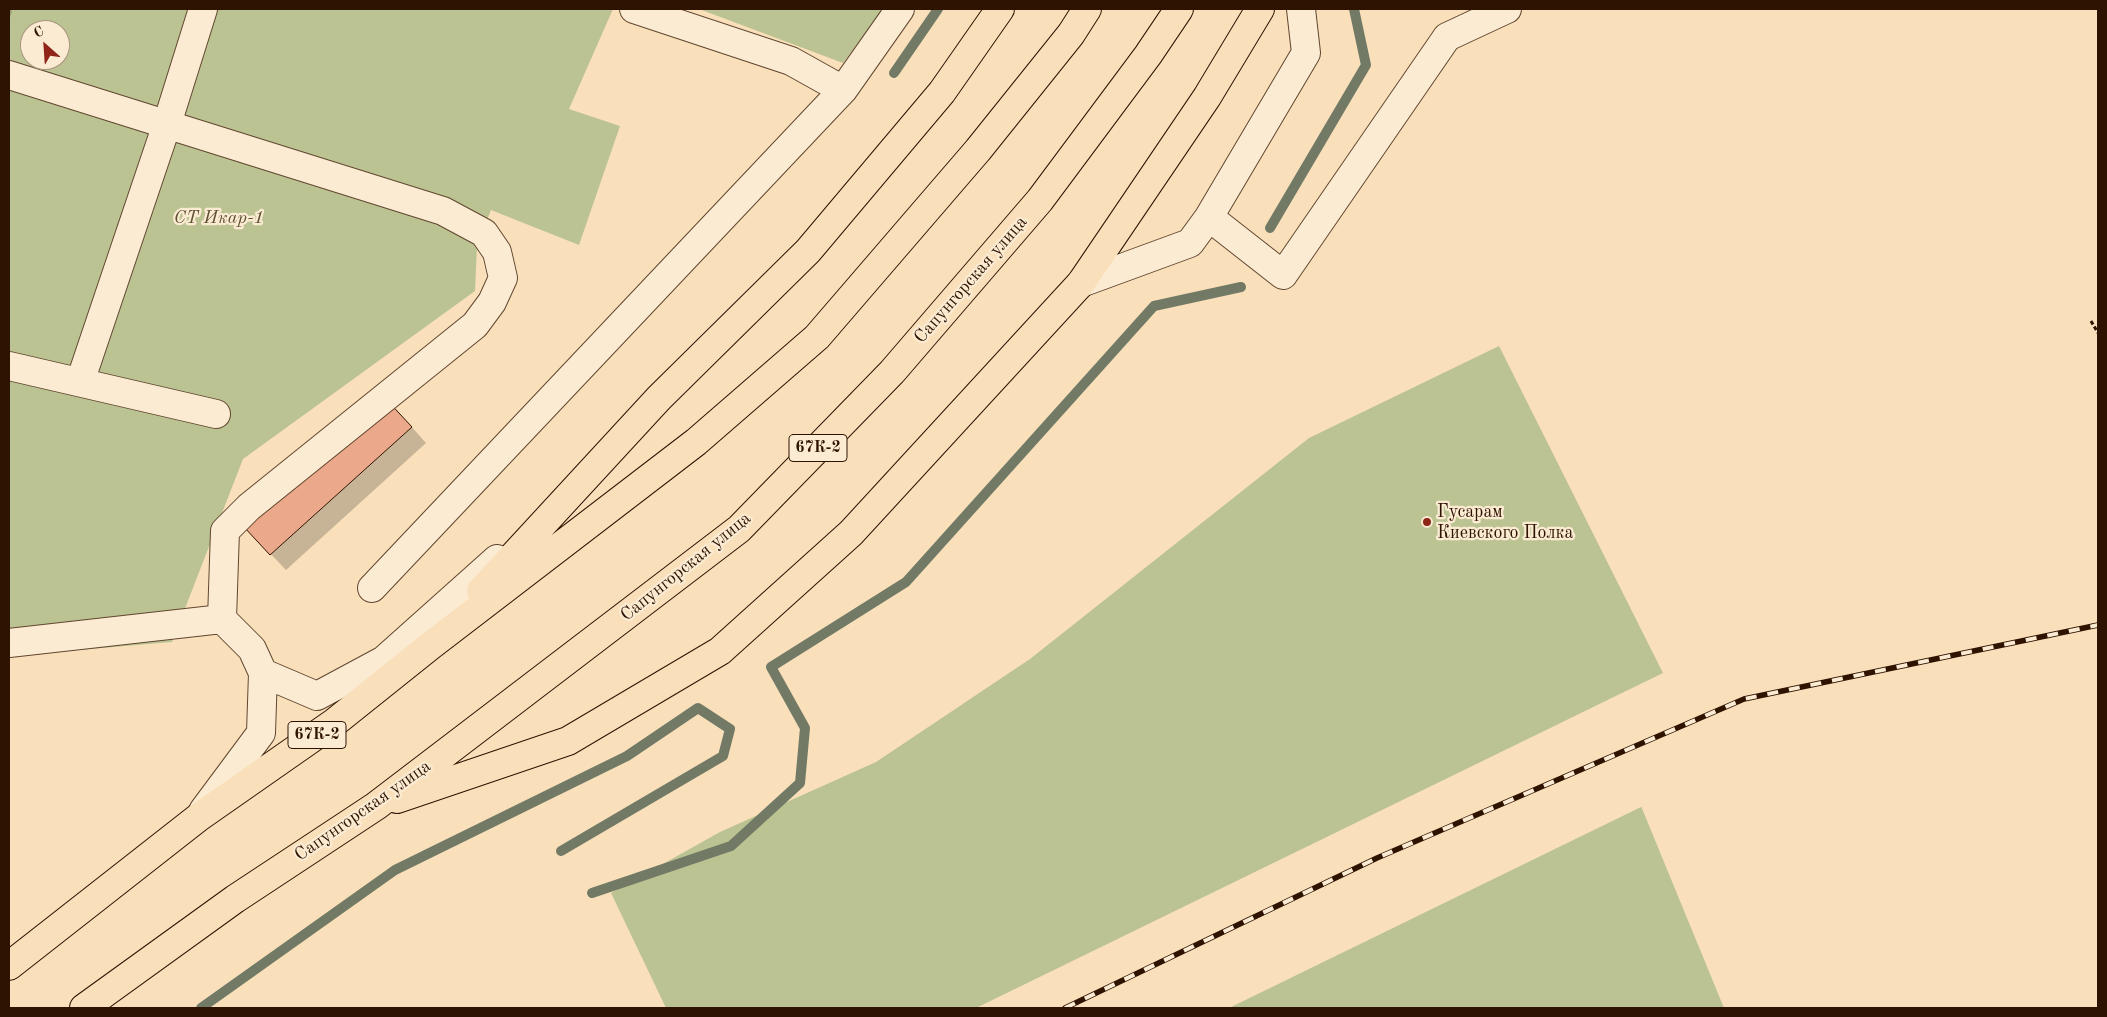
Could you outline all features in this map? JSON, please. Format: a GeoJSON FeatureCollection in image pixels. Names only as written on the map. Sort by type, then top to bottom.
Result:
{"type":"FeatureCollection","features":[{"type":"Feature","properties":{"kind":"main road","name":"67К-2"},"geometry":{"type":"LineString","coordinates":[[430,646],[659,398],[808,251],[942,92],[1000,9]]}},
{"type":"Feature","properties":{"kind":"main road","name":"67К-2"},"geometry":{"type":"LineString","coordinates":[[9,966],[199,817],[334,722],[696,442],[817,338],[978,150],[1071,34],[1087,9]]}},
{"type":"Feature","properties":{"kind":"main road","name":"Сапунгорская улица"},"geometry":{"type":"LineString","coordinates":[[84,1008],[235,899],[376,806],[739,528],[892,372],[1040,200],[1148,55],[1179,9]]}},
{"type":"Feature","properties":{"kind":"main road"},"geometry":{"type":"LineString","coordinates":[[376,806],[568,741],[720,651],[851,533],[1081,283],[1207,97],[1260,9]]}},
{"type":"Feature","properties":{"kind":"street"},"geometry":{"type":"LineString","coordinates":[[80,382],[167,124],[203,9]]}},
{"type":"Feature","properties":{"kind":"street"},"geometry":{"type":"LineString","coordinates":[[634,9],[791,61],[843,90]]}},
{"type":"Feature","properties":{"kind":"street"},"geometry":{"type":"LineString","coordinates":[[372,588],[843,90],[900,9]]}},
{"type":"Feature","properties":{"kind":"street"},"geometry":{"type":"LineString","coordinates":[[1081,283],[1190,243],[1209,217],[1306,53],[1301,9]]}},
{"type":"Feature","properties":{"kind":"street"},"geometry":{"type":"LineString","coordinates":[[1209,217],[1284,275],[1447,37],[1507,9]]}},
{"type":"Feature","properties":{"kind":"street"},"geometry":{"type":"LineString","coordinates":[[9,75],[443,211],[484,233],[497,252],[503,278],[492,302],[475,325],[249,507],[225,530],[222,619],[252,649],[263,673],[261,733],[199,817]]}},
{"type":"Feature","properties":{"kind":"street"},"geometry":{"type":"LineString","coordinates":[[9,366],[216,414]]}},
{"type":"Feature","properties":{"kind":"street"},"geometry":{"type":"LineString","coordinates":[[263,673],[317,696],[384,660],[488,568],[659,398]]}},
{"type":"Feature","properties":{"kind":"street"},"geometry":{"type":"LineString","coordinates":[[9,643],[222,619]]}},
{"type":"Feature","properties":{"kind":"path"},"geometry":{"type":"LineString","coordinates":[[2092,321],[2098,333]]}},
{"type":"Feature","properties":{"kind":"green space","name":"СТ Икар-1"},"geometry":{"type":"Polygon","coordinates":[[[9,9],[613,9],[569,109],[620,126],[579,245],[491,210],[477,246],[475,291],[243,459],[172,642],[9,656],[9,9]]]}},
{"type":"Feature","properties":{"kind":"green space"},"geometry":{"type":"Polygon","coordinates":[[[699,9],[883,9],[843,63],[699,9]]]}},
{"type":"Feature","properties":{"kind":"green space"},"geometry":{"type":"Polygon","coordinates":[[[1499,346],[1663,673],[976,1008],[666,1008],[611,893],[720,832],[876,762],[1030,659],[1309,438],[1499,346]]]}},
{"type":"Feature","properties":{"kind":"green space"},"geometry":{"type":"Polygon","coordinates":[[[1641,807],[1724,1008],[1229,1008],[1641,807]]]}},
{"type":"Feature","properties":{"kind":"building"},"geometry":{"type":"Polygon","coordinates":[[[385,398],[412,427],[270,555],[244,527],[385,398]]]}},
{"type":"Feature","properties":{"kind":"waterway"},"geometry":{"type":"LineString","coordinates":[[894,73],[938,9]]}},
{"type":"Feature","properties":{"kind":"waterway"},"geometry":{"type":"LineString","coordinates":[[1270,228],[1366,65],[1354,9]]}},
{"type":"Feature","properties":{"kind":"waterway"},"geometry":{"type":"LineString","coordinates":[[592,893],[731,846],[800,783],[805,728],[771,667],[906,582],[1154,306],[1241,287]]}},
{"type":"Feature","properties":{"kind":"waterway"},"geometry":{"type":"LineString","coordinates":[[201,1008],[395,870],[627,756],[698,708],[730,729],[723,756],[561,851]]}},
{"type":"Feature","properties":{"kind":"railway"},"geometry":{"type":"LineString","coordinates":[[1065,1008],[1377,858],[1744,699],[2098,625]]}},
{"type":"Feature","properties":{"kind":"place","name":"Гусарам Киевского Полка"},"geometry":{"type":"Point","coordinates":[1427,522]}}]}
